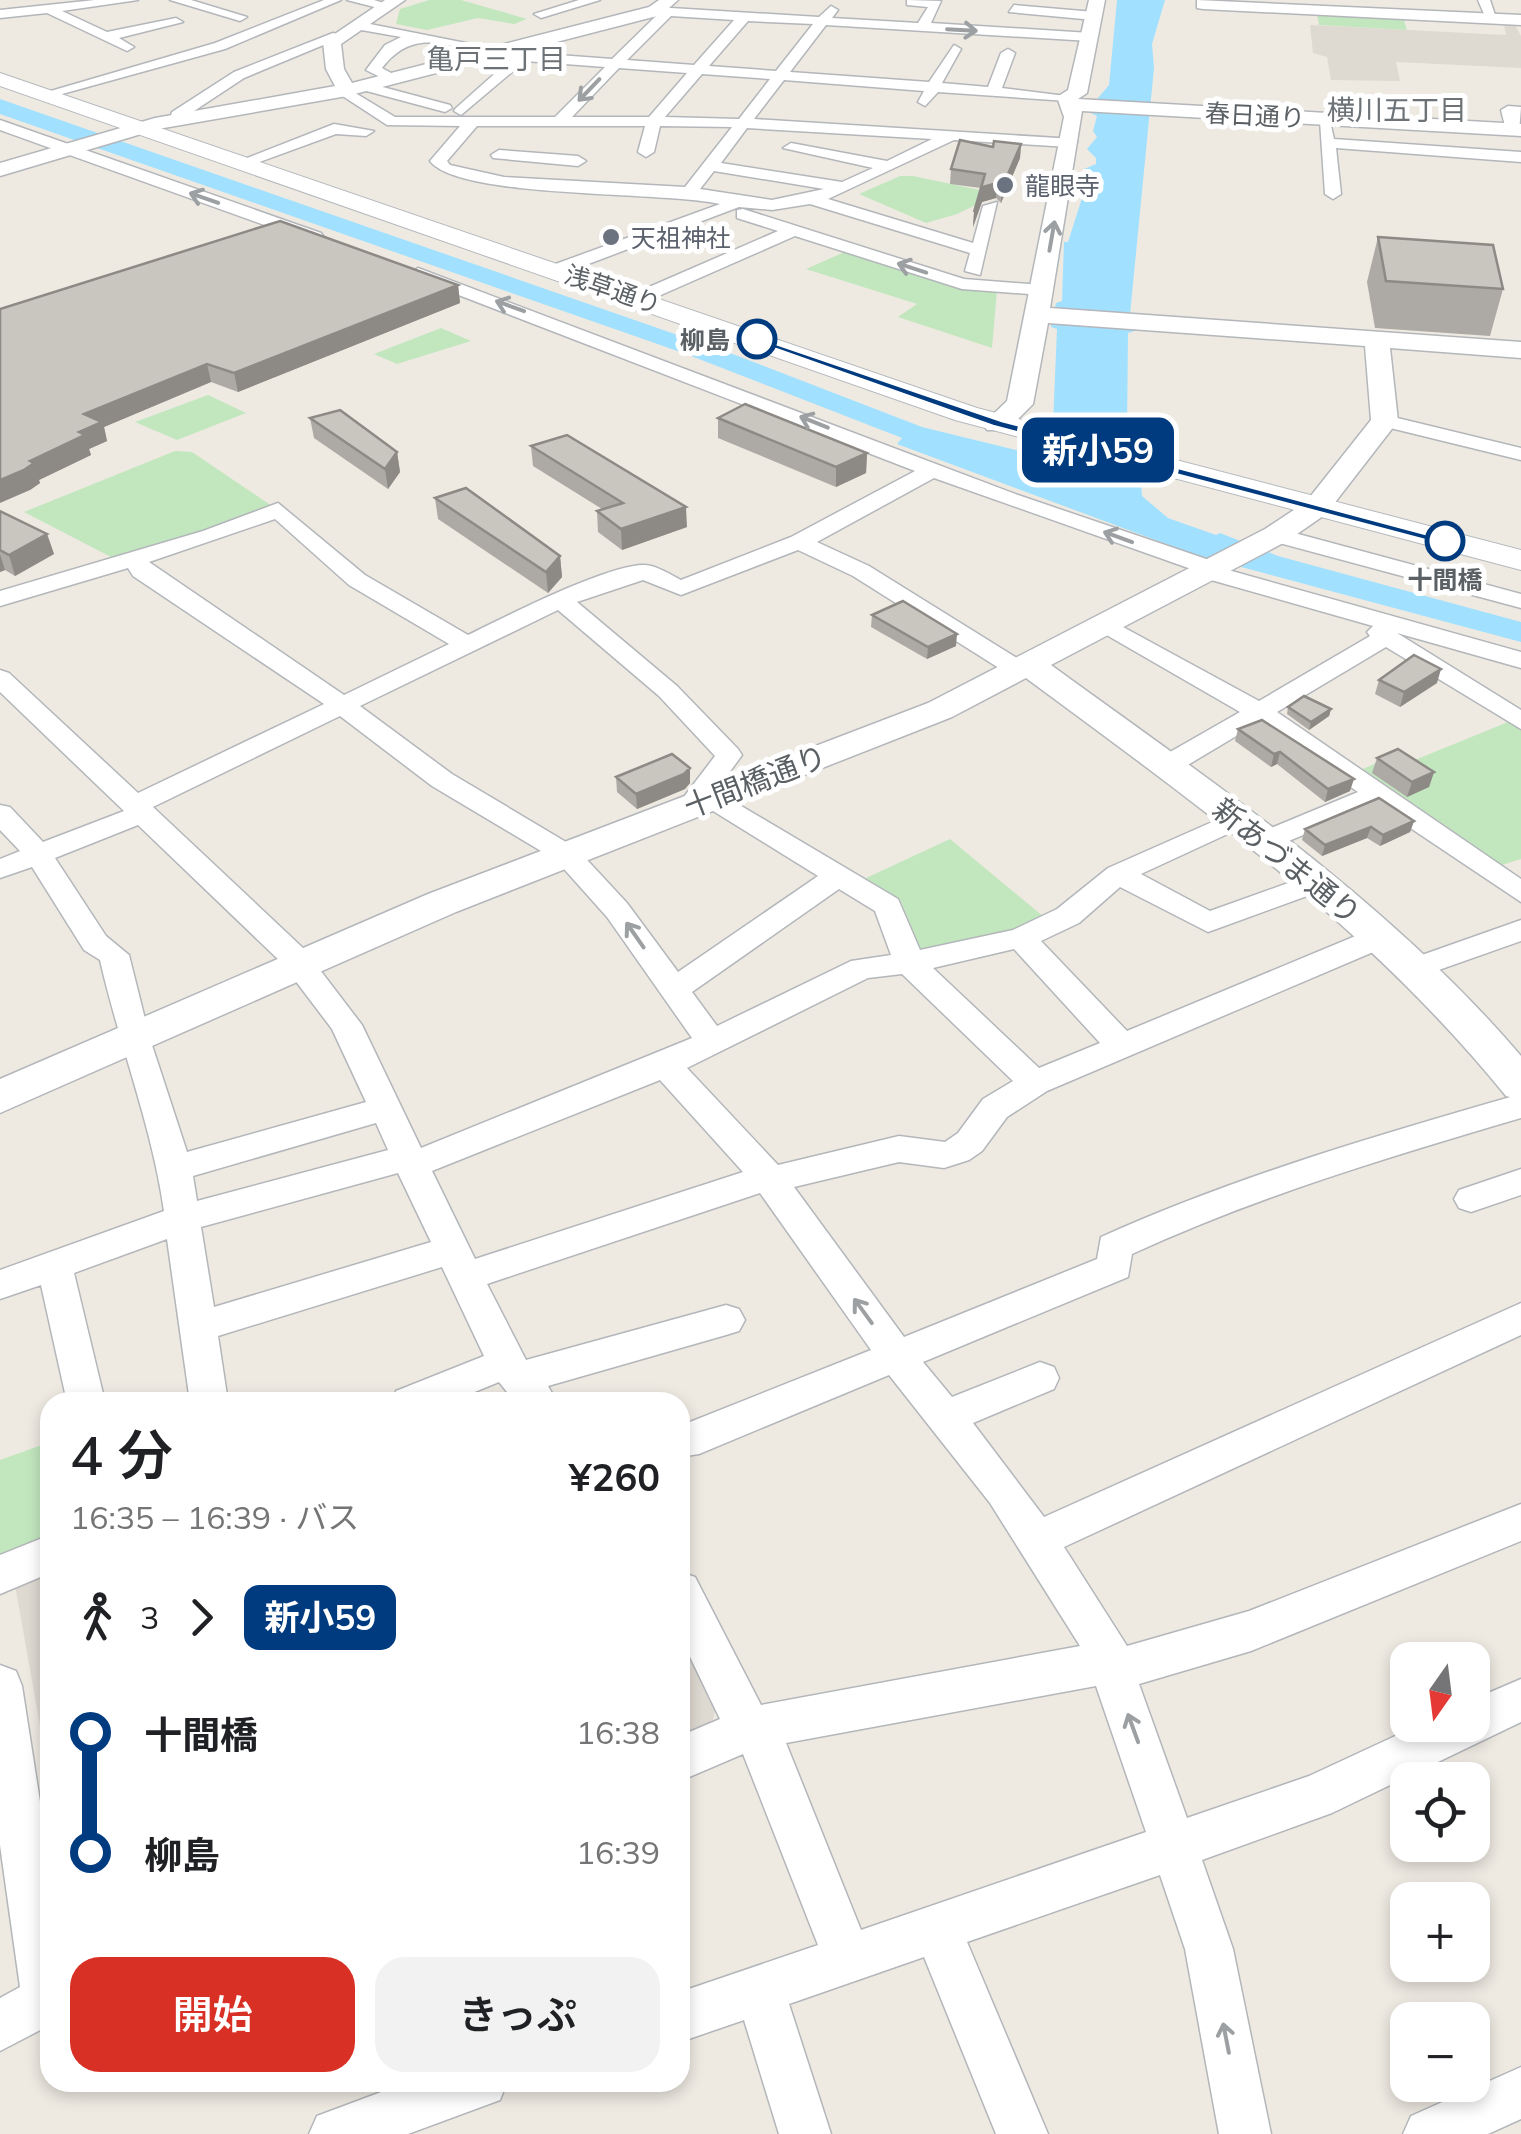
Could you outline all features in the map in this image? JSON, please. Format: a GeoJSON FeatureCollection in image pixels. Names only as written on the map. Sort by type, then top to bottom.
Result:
{"type":"FeatureCollection","features":[{"type":"Feature","properties":{"kind":"main road","name":"浅草通り"},"geometry":{"type":"LineString","coordinates":[[4,80],[42,84],[125,131],[240,164],[556,270],[997,424],[1521,560]]}},
{"type":"Feature","properties":{"kind":"street"},"geometry":{"type":"LineString","coordinates":[[0,14],[132,0]]}},
{"type":"Feature","properties":{"kind":"street"},"geometry":{"type":"LineString","coordinates":[[289,0],[214,26],[316,44]]}},
{"type":"Feature","properties":{"kind":"street"},"geometry":{"type":"LineString","coordinates":[[163,67],[186,54],[254,34],[334,0]]}},
{"type":"Feature","properties":{"kind":"street"},"geometry":{"type":"LineString","coordinates":[[354,0],[392,3]]}},
{"type":"Feature","properties":{"kind":"street"},"geometry":{"type":"LineString","coordinates":[[541,14],[594,0]]}},
{"type":"Feature","properties":{"kind":"street"},"geometry":{"type":"LineString","coordinates":[[1484,0],[1492,18]]}},
{"type":"Feature","properties":{"kind":"street"},"geometry":{"type":"LineString","coordinates":[[156,27],[136,17],[180,2],[240,17]]}},
{"type":"Feature","properties":{"kind":"street"},"geometry":{"type":"LineString","coordinates":[[827,15],[902,27],[926,21],[936,4],[912,2]]}},
{"type":"Feature","properties":{"kind":"street"},"geometry":{"type":"LineString","coordinates":[[1198,2],[1316,5],[1521,20]]}},
{"type":"Feature","properties":{"kind":"street"},"geometry":{"type":"LineString","coordinates":[[178,119],[177,115],[239,75],[338,36],[392,3]]}},
{"type":"Feature","properties":{"kind":"street"},"geometry":{"type":"LineString","coordinates":[[0,170],[125,131],[351,89],[662,5],[926,21],[1090,37]]}},
{"type":"Feature","properties":{"kind":"street"},"geometry":{"type":"LineString","coordinates":[[560,120],[615,63],[662,5]]}},
{"type":"Feature","properties":{"kind":"street"},"geometry":{"type":"LineString","coordinates":[[91,7],[126,23],[140,20]]}},
{"type":"Feature","properties":{"kind":"street"},"geometry":{"type":"LineString","coordinates":[[997,424],[1020,404],[1044,307],[1068,142],[1070,101],[1077,93],[1096,8],[1014,9]]}},
{"type":"Feature","properties":{"kind":"street"},"geometry":{"type":"LineString","coordinates":[[646,152],[654,120],[747,9]]}},
{"type":"Feature","properties":{"kind":"street"},"geometry":{"type":"LineString","coordinates":[[49,10],[163,67]]}},
{"type":"Feature","properties":{"kind":"street"},"geometry":{"type":"LineString","coordinates":[[690,192],[827,15]]}},
{"type":"Feature","properties":{"kind":"street"},"geometry":{"type":"LineString","coordinates":[[104,37],[176,22]]}},
{"type":"Feature","properties":{"kind":"street"},"geometry":{"type":"LineString","coordinates":[[355,25],[521,57],[994,90],[1070,101]]}},
{"type":"Feature","properties":{"kind":"street"},"geometry":{"type":"LineString","coordinates":[[890,44],[902,27]]}},
{"type":"Feature","properties":{"kind":"street"},"geometry":{"type":"LineString","coordinates":[[105,55],[190,34]]}},
{"type":"Feature","properties":{"kind":"street"},"geometry":{"type":"LineString","coordinates":[[338,36],[330,46],[341,87],[467,116]]}},
{"type":"Feature","properties":{"kind":"street"},"geometry":{"type":"LineString","coordinates":[[392,78],[373,70],[390,48],[416,36]]}},
{"type":"Feature","properties":{"kind":"street"},"geometry":{"type":"LineString","coordinates":[[150,44],[186,54]]}},
{"type":"Feature","properties":{"kind":"street"},"geometry":{"type":"LineString","coordinates":[[220,46],[286,58]]}},
{"type":"Feature","properties":{"kind":"street"},"geometry":{"type":"LineString","coordinates":[[908,132],[935,86],[946,48],[972,50]]}},
{"type":"Feature","properties":{"kind":"street"},"geometry":{"type":"LineString","coordinates":[[990,51],[1026,54]]}},
{"type":"Feature","properties":{"kind":"street"},"geometry":{"type":"LineString","coordinates":[[994,90],[1008,53]]}},
{"type":"Feature","properties":{"kind":"street"},"geometry":{"type":"LineString","coordinates":[[1063,56],[1086,58]]}},
{"type":"Feature","properties":{"kind":"street"},"geometry":{"type":"LineString","coordinates":[[521,57],[467,116],[438,161],[462,174],[565,186],[690,192],[795,230],[1044,307],[1160,324],[1521,350]]}},
{"type":"Feature","properties":{"kind":"street"},"geometry":{"type":"LineString","coordinates":[[856,97],[880,61]]}},
{"type":"Feature","properties":{"kind":"street"},"geometry":{"type":"LineString","coordinates":[[42,84],[136,68],[239,75]]}},
{"type":"Feature","properties":{"kind":"street"},"geometry":{"type":"LineString","coordinates":[[351,89],[386,121]]}},
{"type":"Feature","properties":{"kind":"street"},"geometry":{"type":"LineString","coordinates":[[186,90],[211,93]]}},
{"type":"Feature","properties":{"kind":"street","name":"春日通り"},"geometry":{"type":"LineString","coordinates":[[1070,101],[1325,119],[1519,124]]}},
{"type":"Feature","properties":{"kind":"street"},"geometry":{"type":"LineString","coordinates":[[836,128],[847,112]]}},
{"type":"Feature","properties":{"kind":"street"},"geometry":{"type":"LineString","coordinates":[[366,130],[386,121],[467,116],[560,120],[592,128],[654,120],[745,122],[1068,142]]}},
{"type":"Feature","properties":{"kind":"street"},"geometry":{"type":"LineString","coordinates":[[1325,119],[1333,194]]}},
{"type":"Feature","properties":{"kind":"street"},"geometry":{"type":"LineString","coordinates":[[0,125],[342,246]]}},
{"type":"Feature","properties":{"kind":"street"},"geometry":{"type":"LineString","coordinates":[[240,164],[334,130],[366,130],[393,139]]}},
{"type":"Feature","properties":{"kind":"street"},"geometry":{"type":"LineString","coordinates":[[556,270],[635,256],[676,229],[728,206],[786,204],[842,187],[952,135]]}},
{"type":"Feature","properties":{"kind":"street"},"geometry":{"type":"LineString","coordinates":[[1328,144],[1521,157]]}},
{"type":"Feature","properties":{"kind":"street"},"geometry":{"type":"LineString","coordinates":[[421,145],[449,149]]}},
{"type":"Feature","properties":{"kind":"street"},"geometry":{"type":"LineString","coordinates":[[791,148],[887,166]]}},
{"type":"Feature","properties":{"kind":"street"},"geometry":{"type":"LineString","coordinates":[[506,151],[578,161],[565,186]]}},
{"type":"Feature","properties":{"kind":"street"},"geometry":{"type":"LineString","coordinates":[[712,166],[842,187]]}},
{"type":"Feature","properties":{"kind":"street"},"geometry":{"type":"LineString","coordinates":[[808,198],[980,250]]}},
{"type":"Feature","properties":{"kind":"street"},"geometry":{"type":"LineString","coordinates":[[970,285],[992,206]]}},
{"type":"Feature","properties":{"kind":"street"},"geometry":{"type":"LineString","coordinates":[[252,238],[286,226]]}},
{"type":"Feature","properties":{"kind":"street"},"geometry":{"type":"LineString","coordinates":[[859,250],[908,228]]}},
{"type":"Feature","properties":{"kind":"street"},"geometry":{"type":"LineString","coordinates":[[676,229],[745,252]]}},
{"type":"Feature","properties":{"kind":"street"},"geometry":{"type":"LineString","coordinates":[[639,298],[795,230]]}},
{"type":"Feature","properties":{"kind":"street"},"geometry":{"type":"LineString","coordinates":[[635,256],[690,276]]}},
{"type":"Feature","properties":{"kind":"street"},"geometry":{"type":"LineString","coordinates":[[389,262],[618,344],[933,470],[1211,568],[1345,611],[1521,660]]}},
{"type":"Feature","properties":{"kind":"street"},"geometry":{"type":"LineString","coordinates":[[1377,340],[1386,421],[1521,454]]}},
{"type":"Feature","properties":{"kind":"street","name":"十間橋通り"},"geometry":{"type":"LineString","coordinates":[[0,1097],[566,854],[940,710],[1270,538],[1316,508],[1386,421]]}},
{"type":"Feature","properties":{"kind":"street"},"geometry":{"type":"LineString","coordinates":[[0,868],[40,856],[139,809],[341,703],[560,600],[644,572],[681,588],[799,542],[933,470]]}},
{"type":"Feature","properties":{"kind":"street"},"geometry":{"type":"LineString","coordinates":[[0,599],[211,536],[278,510],[358,580],[466,644]]}},
{"type":"Feature","properties":{"kind":"street"},"geometry":{"type":"LineString","coordinates":[[1270,538],[1521,601]]}},
{"type":"Feature","properties":{"kind":"street"},"geometry":{"type":"LineString","coordinates":[[799,542],[861,571],[1024,667]]}},
{"type":"Feature","properties":{"kind":"street"},"geometry":{"type":"LineString","coordinates":[[135,556],[141,572],[210,612],[341,703],[442,780],[566,854],[617,910],[712,1042]]}},
{"type":"Feature","properties":{"kind":"street"},"geometry":{"type":"LineString","coordinates":[[560,600],[668,691],[729,754],[701,802],[888,906],[908,963],[1034,1083]]}},
{"type":"Feature","properties":{"kind":"street"},"geometry":{"type":"LineString","coordinates":[[1345,611],[1521,721]]}},
{"type":"Feature","properties":{"kind":"street"},"geometry":{"type":"LineString","coordinates":[[1104,626],[1260,712],[1521,893]]}},
{"type":"Feature","properties":{"kind":"street"},"geometry":{"type":"LineString","coordinates":[[1166,766],[1386,637]]}},
{"type":"Feature","properties":{"kind":"street","name":"新あづま通り"},"geometry":{"type":"LineString","coordinates":[[1024,667],[1166,766],[1316,882],[1416,968],[1521,1085]]}},
{"type":"Feature","properties":{"kind":"street"},"geometry":{"type":"LineString","coordinates":[[0,678],[302,965],[346,1025],[458,1263],[521,1381]]}},
{"type":"Feature","properties":{"kind":"street"},"geometry":{"type":"LineString","coordinates":[[0,1285],[182,1219],[409,1162],[665,1065],[862,968],[908,963],[1021,938],[1068,916],[1118,874],[1378,794]]}},
{"type":"Feature","properties":{"kind":"street"},"geometry":{"type":"LineString","coordinates":[[0,813],[40,856],[95,943],[114,954],[134,1039],[175,1168],[208,1392]]}},
{"type":"Feature","properties":{"kind":"street"},"geometry":{"type":"LineString","coordinates":[[1118,874],[1208,922],[1316,882]]}},
{"type":"Feature","properties":{"kind":"street"},"geometry":{"type":"LineString","coordinates":[[674,990],[837,878]]}},
{"type":"Feature","properties":{"kind":"street"},"geometry":{"type":"LineString","coordinates":[[1416,968],[1521,930]]}},
{"type":"Feature","properties":{"kind":"street"},"geometry":{"type":"LineString","coordinates":[[1021,938],[1122,1046]]}},
{"type":"Feature","properties":{"kind":"street"},"geometry":{"type":"LineString","coordinates":[[200,1327],[458,1263],[769,1178],[899,1149],[944,1155],[958,1151],[970,1142],[995,1108],[1034,1083],[1381,938]]}},
{"type":"Feature","properties":{"kind":"street"},"geometry":{"type":"LineString","coordinates":[[665,1065],[769,1178],[896,1357],[1037,1540],[1089,1620],[1111,1665],[1209,1949],[1245,2134]]}},
{"type":"Feature","properties":{"kind":"street"},"geometry":{"type":"LineString","coordinates":[[690,1440],[1115,1266],[1114,1246],[1157,1226],[1358,1154],[1521,1106]]}},
{"type":"Feature","properties":{"kind":"street"},"geometry":{"type":"LineString","coordinates":[[175,1168],[383,1109]]}},
{"type":"Feature","properties":{"kind":"street"},"geometry":{"type":"LineString","coordinates":[[1471,1199],[1521,1182]]}},
{"type":"Feature","properties":{"kind":"street"},"geometry":{"type":"LineString","coordinates":[[54,1264],[84,1392]]}},
{"type":"Feature","properties":{"kind":"street"},"geometry":{"type":"LineString","coordinates":[[1037,1540],[1521,1318]]}},
{"type":"Feature","properties":{"kind":"street"},"geometry":{"type":"LineString","coordinates":[[463,1392],[521,1381],[726,1320]]}},
{"type":"Feature","properties":{"kind":"street"},"geometry":{"type":"LineString","coordinates":[[944,1418],[1040,1378]]}},
{"type":"Feature","properties":{"kind":"street"},"geometry":{"type":"LineString","coordinates":[[690,1755],[751,1728],[1090,1665],[1127,1667],[1251,1631],[1521,1522]]}},
{"type":"Feature","properties":{"kind":"street"},"geometry":{"type":"LineString","coordinates":[[0,1576],[40,1558]]}},
{"type":"Feature","properties":{"kind":"street"},"geometry":{"type":"LineString","coordinates":[[690,1610],[751,1728],[765,1746],[848,1959]]}},
{"type":"Feature","properties":{"kind":"street"},"geometry":{"type":"LineString","coordinates":[[0,1686],[40,1946]]}},
{"type":"Feature","properties":{"kind":"street"},"geometry":{"type":"LineString","coordinates":[[1490,1715],[1521,1700]]}},
{"type":"Feature","properties":{"kind":"street"},"geometry":{"type":"LineString","coordinates":[[690,2014],[1316,1797],[1432,1742]]}},
{"type":"Feature","properties":{"kind":"street"},"geometry":{"type":"LineString","coordinates":[[937,1929],[1022,2134]]}},
{"type":"Feature","properties":{"kind":"street"},"geometry":{"type":"LineString","coordinates":[[760,1990],[806,2134]]}},
{"type":"Feature","properties":{"kind":"street"},"geometry":{"type":"LineString","coordinates":[[0,2026],[40,2003]]}},
{"type":"Feature","properties":{"kind":"street"},"geometry":{"type":"LineString","coordinates":[[335,2134],[454,2092]]}},
{"type":"Feature","properties":{"kind":"street"},"geometry":{"type":"LineString","coordinates":[[1429,2134],[1521,2093]]}},
{"type":"Feature","properties":{"kind":"shaded area"},"geometry":{"type":"Polygon","coordinates":[[[1310,25],[1506,35],[1504,25],[1515,25],[1521,36],[1521,68],[1396,62],[1400,81],[1331,80],[1327,57],[1313,53],[1310,25]]]}},
{"type":"Feature","properties":{"kind":"shaded area"},"geometry":{"type":"Polygon","coordinates":[[[40,1574],[40,1726],[15,1585],[40,1574]]]}},
{"type":"Feature","properties":{"kind":"shaded area"},"geometry":{"type":"Polygon","coordinates":[[[690,1654],[716,1707],[711,1727],[690,1735],[690,1654]]]}},
{"type":"Feature","properties":{"kind":"green space"},"geometry":{"type":"Polygon","coordinates":[[[429,0],[461,0],[527,19],[514,24],[478,18],[427,30],[396,24],[400,9],[429,0]]]}},
{"type":"Feature","properties":{"kind":"green space"},"geometry":{"type":"Polygon","coordinates":[[[1317,13],[1403,17],[1407,30],[1319,25],[1317,13]]]}},
{"type":"Feature","properties":{"kind":"green space"},"geometry":{"type":"Polygon","coordinates":[[[900,176],[999,194],[957,214],[926,223],[859,194],[900,176]]]}},
{"type":"Feature","properties":{"kind":"green space"},"geometry":{"type":"Polygon","coordinates":[[[847,251],[997,291],[992,348],[898,317],[917,304],[806,269],[847,251]]]}},
{"type":"Feature","properties":{"kind":"green space"},"geometry":{"type":"Polygon","coordinates":[[[441,328],[471,341],[397,364],[374,354],[441,328]]]}},
{"type":"Feature","properties":{"kind":"green space"},"geometry":{"type":"Polygon","coordinates":[[[208,395],[246,413],[177,440],[135,422],[208,395]]]}},
{"type":"Feature","properties":{"kind":"green space"},"geometry":{"type":"Polygon","coordinates":[[[175,451],[192,452],[272,506],[204,533],[111,557],[24,512],[175,451]]]}},
{"type":"Feature","properties":{"kind":"green space"},"geometry":{"type":"Polygon","coordinates":[[[1508,722],[1521,730],[1521,859],[1502,865],[1363,769],[1392,756],[1405,764],[1508,722]]]}},
{"type":"Feature","properties":{"kind":"green space"},"geometry":{"type":"Polygon","coordinates":[[[950,839],[1044,917],[1018,928],[921,950],[901,902],[864,879],[950,839]]]}},
{"type":"Feature","properties":{"kind":"green space"},"geometry":{"type":"Polygon","coordinates":[[[40,1446],[40,1546],[0,1560],[0,1460],[40,1446]]]}},
{"type":"Feature","properties":{"kind":"water"},"geometry":{"type":"Polygon","coordinates":[[[1117,0],[1165,0],[1152,44],[1154,68],[1130,315],[1137,317],[1137,330],[1128,333],[1127,432],[1138,447],[1142,496],[1168,518],[1278,556],[1521,622],[1521,642],[1193,554],[897,444],[902,438],[686,354],[0,114],[0,99],[738,356],[922,427],[1024,452],[1023,448],[1053,424],[1057,329],[1051,327],[1056,303],[1062,301],[1064,242],[1068,242],[1082,198],[1084,169],[1096,164],[1096,158],[1087,149],[1097,137],[1093,131],[1097,116],[1087,111],[1109,85],[1117,0]]]}},
{"type":"Feature","properties":{"kind":"pier"},"geometry":{"type":"Polygon","coordinates":[[[1046,425],[1143,449],[1142,479],[1015,446],[1046,425]]]}},
{"type":"Feature","properties":{"kind":"building"},"geometry":{"type":"Polygon","coordinates":[[[960,140],[993,147],[994,141],[1021,144],[1002,188],[997,183],[983,187],[974,212],[985,174],[951,169],[960,140]]]}},
{"type":"Feature","properties":{"kind":"building"},"geometry":{"type":"Polygon","coordinates":[[[280,221],[458,285],[234,373],[207,364],[84,414],[102,422],[79,432],[85,435],[30,461],[34,463],[24,470],[0,480],[0,309],[280,221]]]}},
{"type":"Feature","properties":{"kind":"building"},"geometry":{"type":"Polygon","coordinates":[[[1378,237],[1493,245],[1503,289],[1386,281],[1378,237]]]}},
{"type":"Feature","properties":{"kind":"building"},"geometry":{"type":"Polygon","coordinates":[[[745,404],[867,453],[836,467],[718,418],[745,404]]]}},
{"type":"Feature","properties":{"kind":"building"},"geometry":{"type":"Polygon","coordinates":[[[340,410],[397,452],[385,469],[310,418],[340,410]]]}},
{"type":"Feature","properties":{"kind":"building"},"geometry":{"type":"Polygon","coordinates":[[[567,435],[686,507],[621,529],[597,511],[623,503],[531,446],[567,435]]]}},
{"type":"Feature","properties":{"kind":"building"},"geometry":{"type":"Polygon","coordinates":[[[466,488],[560,556],[546,572],[435,498],[466,488]]]}},
{"type":"Feature","properties":{"kind":"building"},"geometry":{"type":"Polygon","coordinates":[[[0,511],[47,534],[9,555],[0,550],[0,511]]]}},
{"type":"Feature","properties":{"kind":"building"},"geometry":{"type":"Polygon","coordinates":[[[903,601],[957,634],[928,647],[872,615],[903,601]]]}},
{"type":"Feature","properties":{"kind":"building"},"geometry":{"type":"Polygon","coordinates":[[[1414,655],[1441,669],[1404,692],[1379,680],[1414,655]]]}},
{"type":"Feature","properties":{"kind":"building"},"geometry":{"type":"Polygon","coordinates":[[[1304,696],[1331,709],[1311,722],[1288,707],[1304,696]]]}},
{"type":"Feature","properties":{"kind":"building"},"geometry":{"type":"Polygon","coordinates":[[[1262,720],[1354,779],[1328,789],[1280,752],[1274,754],[1238,729],[1262,720]]]}},
{"type":"Feature","properties":{"kind":"building"},"geometry":{"type":"Polygon","coordinates":[[[1398,749],[1434,772],[1412,782],[1377,758],[1398,749]]]}},
{"type":"Feature","properties":{"kind":"building"},"geometry":{"type":"Polygon","coordinates":[[[672,754],[690,768],[684,774],[636,794],[616,777],[672,754]]]}},
{"type":"Feature","properties":{"kind":"building"},"geometry":{"type":"Polygon","coordinates":[[[1379,798],[1414,821],[1383,835],[1371,827],[1325,845],[1305,829],[1379,798]]]}},
{"type":"Feature","properties":{"kind":"bus line","name":"新小59"},"geometry":{"type":"LineString","coordinates":[[757,339],[997,424],[1445,541]]}},
{"type":"Feature","properties":{"kind":"place","name":"龍眼寺"},"geometry":{"type":"Point","coordinates":[1005,185]}},
{"type":"Feature","properties":{"kind":"place","name":"天祖神社"},"geometry":{"type":"Point","coordinates":[611,237]}},
{"type":"Feature","properties":{"kind":"place","name":"柳島"},"geometry":{"type":"Point","coordinates":[757,339]}},
{"type":"Feature","properties":{"kind":"place","name":"十間橋"},"geometry":{"type":"Point","coordinates":[1445,541]}},
{"type":"Feature","properties":{"kind":"district","name":"亀戸三丁目"},"geometry":{"type":"Point","coordinates":[496,58]}},
{"type":"Feature","properties":{"kind":"district","name":"横川五丁目"},"geometry":{"type":"Point","coordinates":[1397,109]}}]}
